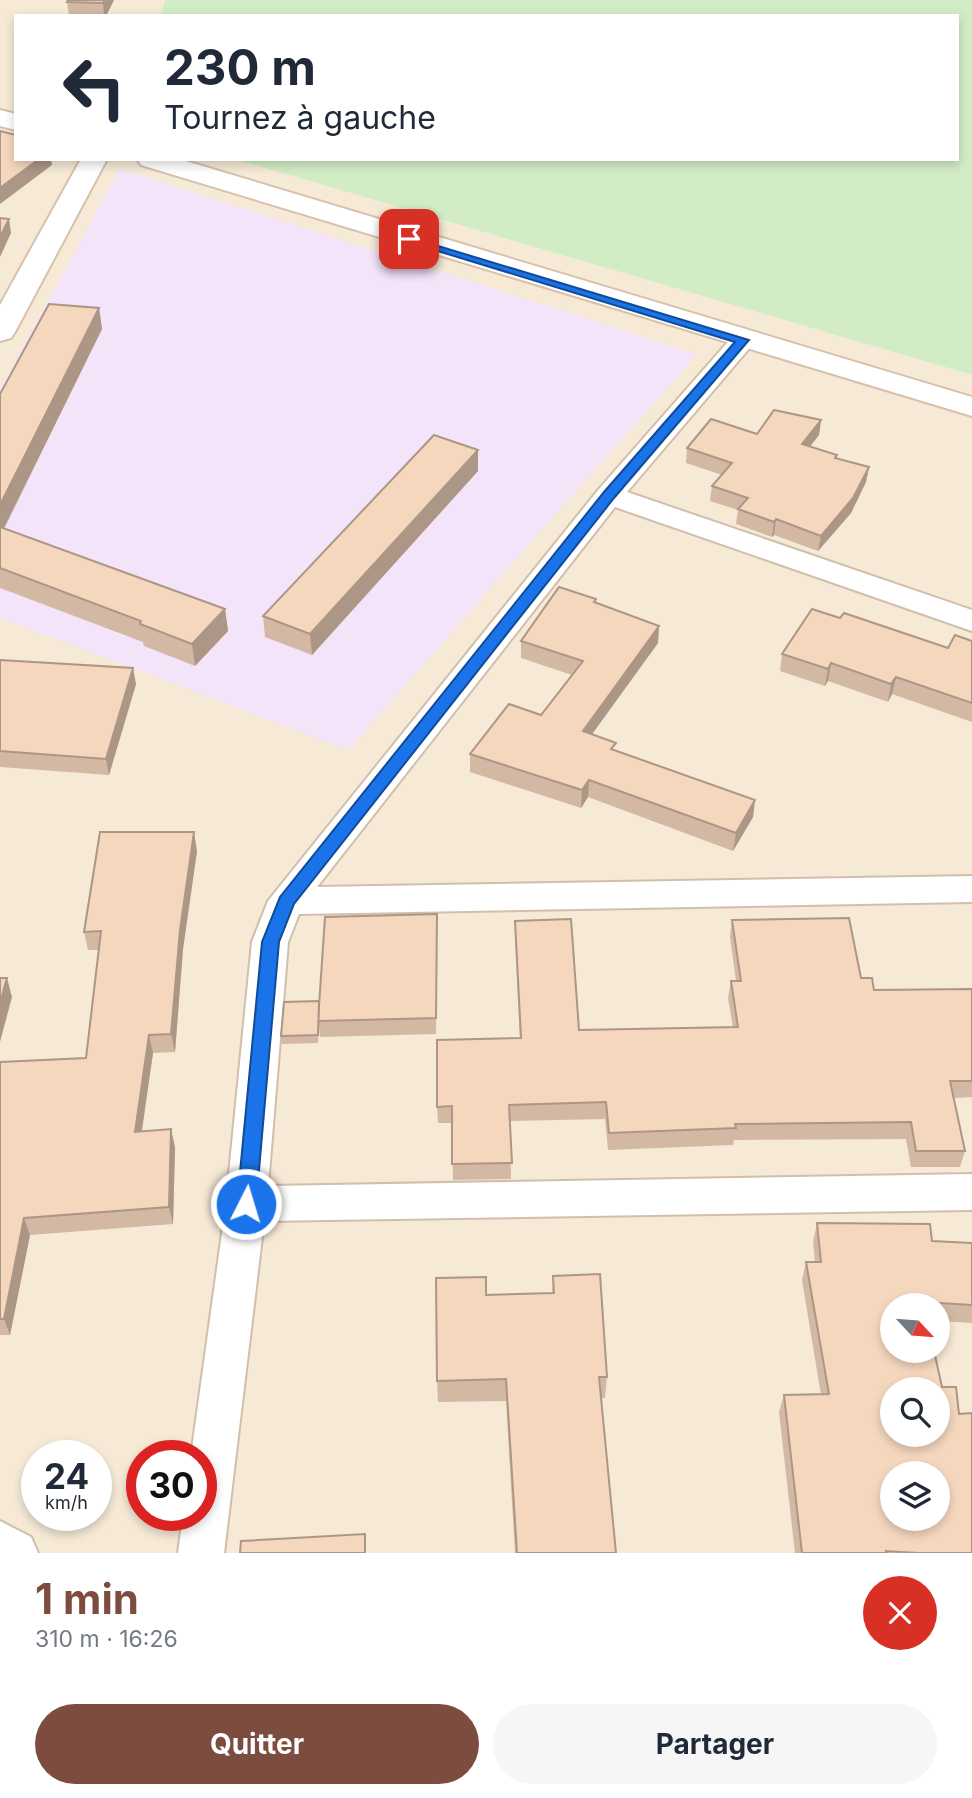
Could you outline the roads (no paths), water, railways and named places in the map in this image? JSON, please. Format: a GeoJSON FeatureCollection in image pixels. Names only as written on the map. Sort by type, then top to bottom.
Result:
{"type":"FeatureCollection","features":[{"type":"Feature","properties":{"kind":"street"},"geometry":{"type":"LineString","coordinates":[[0,332],[93,161]]}},
{"type":"Feature","properties":{"kind":"street"},"geometry":{"type":"LineString","coordinates":[[157,161],[972,407]]}},
{"type":"Feature","properties":{"kind":"street"},"geometry":{"type":"LineString","coordinates":[[201,1553],[246,1204],[270,942],[286,901],[609,495],[743,340]]}},
{"type":"Feature","properties":{"kind":"street"},"geometry":{"type":"LineString","coordinates":[[609,495],[972,621]]}},
{"type":"Feature","properties":{"kind":"street"},"geometry":{"type":"LineString","coordinates":[[286,901],[972,888]]}},
{"type":"Feature","properties":{"kind":"street"},"geometry":{"type":"LineString","coordinates":[[246,1204],[972,1192]]}},
{"type":"Feature","properties":{"kind":"street"},"geometry":{"type":"LineString","coordinates":[[0,1544],[15,1553]]}}]}
